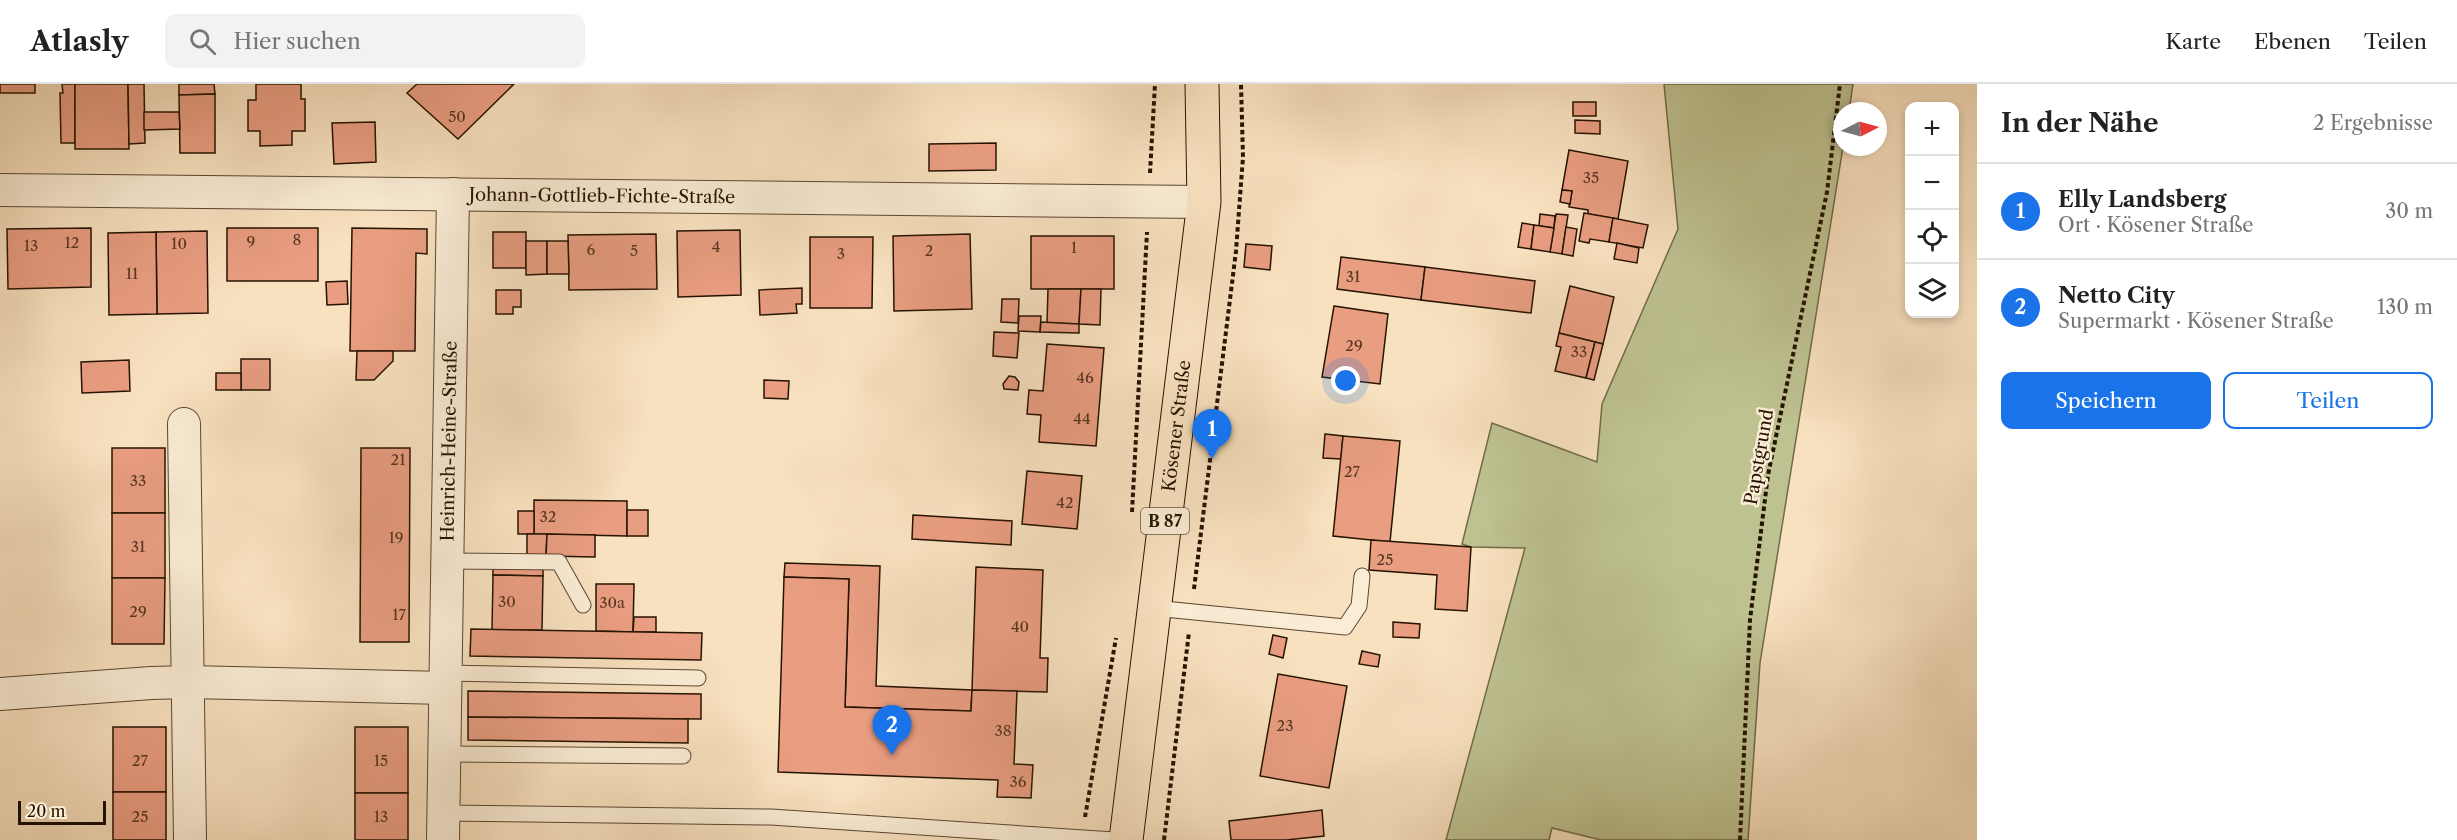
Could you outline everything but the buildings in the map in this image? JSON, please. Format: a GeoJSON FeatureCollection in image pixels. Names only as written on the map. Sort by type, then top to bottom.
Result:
{"type":"FeatureCollection","features":[{"type":"Feature","properties":{"kind":"main road","name":"Kösener Straße"},"geometry":{"type":"LineString","coordinates":[[1126,840],[1135,782],[1204,202],[1202,84]]}},
{"type":"Feature","properties":{"kind":"street","name":"Johann-Gottlieb-Fichte-Straße"},"geometry":{"type":"LineString","coordinates":[[0,190],[1204,202]]}},
{"type":"Feature","properties":{"kind":"street","name":"Heinrich-Heine-Straße"},"geometry":{"type":"LineString","coordinates":[[443,827],[453,194]]}},
{"type":"Feature","properties":{"kind":"street"},"geometry":{"type":"LineString","coordinates":[[184,424],[190,840]]}},
{"type":"Feature","properties":{"kind":"street"},"geometry":{"type":"LineString","coordinates":[[0,694],[188,682],[446,681]]}},
{"type":"Feature","properties":{"kind":"lane"},"geometry":{"type":"LineString","coordinates":[[447,561],[559,562],[583,605]]}},
{"type":"Feature","properties":{"kind":"lane"},"geometry":{"type":"LineString","coordinates":[[1154,608],[1345,627],[1359,606],[1362,576]]}},
{"type":"Feature","properties":{"kind":"lane"},"geometry":{"type":"LineString","coordinates":[[446,681],[698,678]]}},
{"type":"Feature","properties":{"kind":"lane"},"geometry":{"type":"LineString","coordinates":[[445,754],[683,756]]}},
{"type":"Feature","properties":{"kind":"lane"},"geometry":{"type":"LineString","coordinates":[[443,827],[771,817],[1114,840]]}},
{"type":"Feature","properties":{"kind":"path"},"geometry":{"type":"LineString","coordinates":[[1132,516],[1155,84]]}},
{"type":"Feature","properties":{"kind":"path"},"geometry":{"type":"LineString","coordinates":[[1164,840],[1236,251],[1243,157],[1241,84]]}},
{"type":"Feature","properties":{"kind":"path","name":"Papstgrund"},"geometry":{"type":"LineString","coordinates":[[1740,840],[1750,620],[1767,486],[1791,358],[1827,192],[1840,84]]}},
{"type":"Feature","properties":{"kind":"path"},"geometry":{"type":"LineString","coordinates":[[1089,794],[1117,633]]}},
{"type":"Feature","properties":{"kind":"green space"},"geometry":{"type":"Polygon","coordinates":[[[1664,84],[1853,84],[1850,102],[1833,102],[1833,156],[1842,156],[1760,663],[1748,840],[1601,840],[1552,828],[1549,840],[1446,840],[1525,548],[1471,547],[1462,544],[1492,423],[1597,462],[1602,404],[1678,229],[1664,84]]]}},
{"type":"Feature","properties":{"kind":"place","name":"Elly Landsberg"},"geometry":{"type":"Point","coordinates":[1212,459]}},
{"type":"Feature","properties":{"kind":"place","name":"Netto City"},"geometry":{"type":"Point","coordinates":[892,755]}}]}
